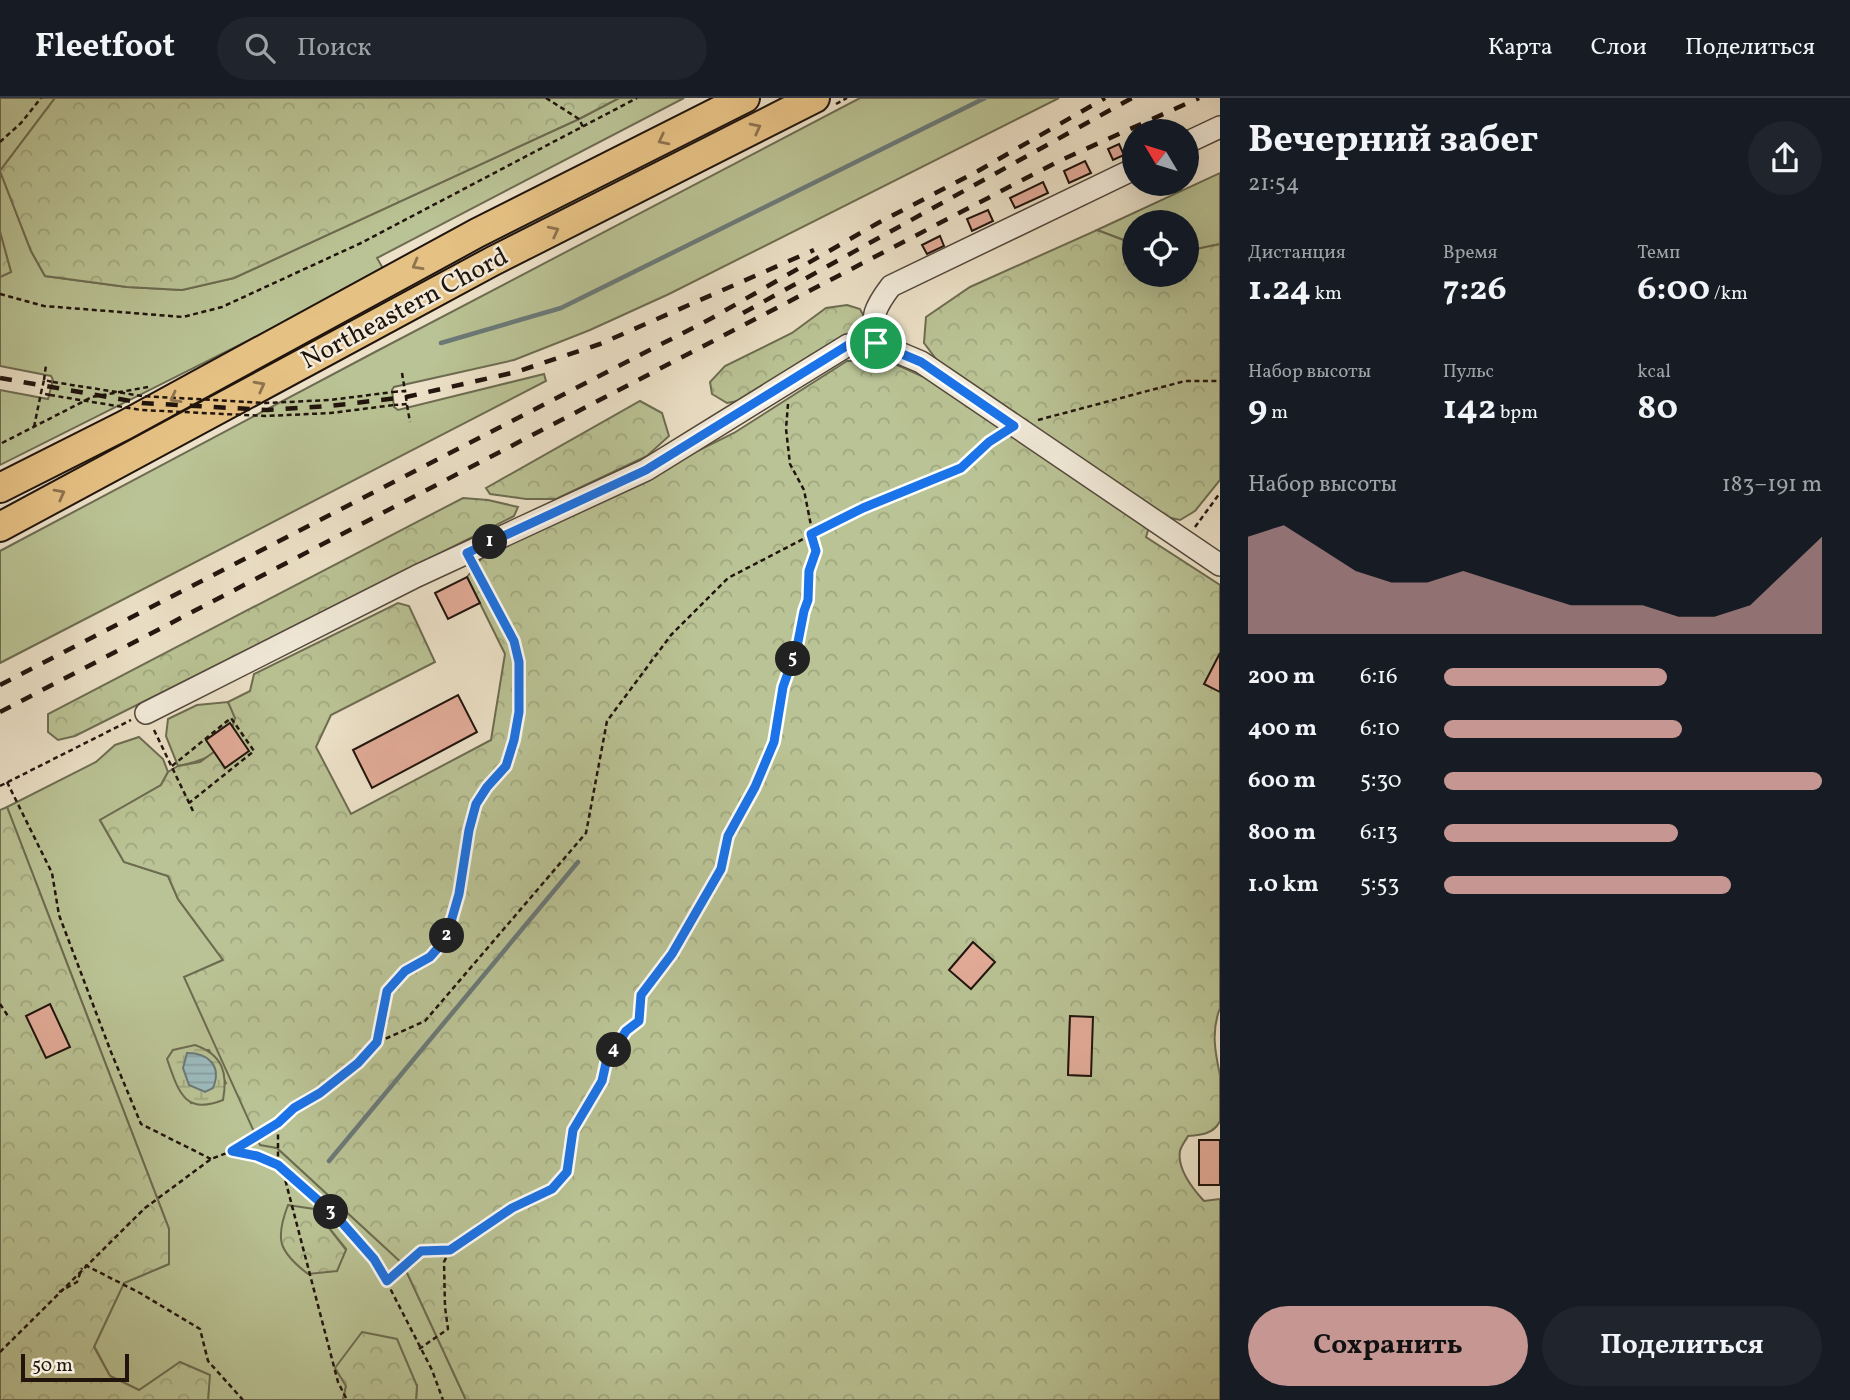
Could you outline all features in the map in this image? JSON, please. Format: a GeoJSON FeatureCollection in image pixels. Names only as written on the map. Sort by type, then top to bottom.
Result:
{"type":"FeatureCollection","features":[{"type":"Feature","properties":{"kind":"main road","name":"Northeastern Chord"},"geometry":{"type":"LineString","coordinates":[[0,488],[125,425],[477,233],[746,98]]}},
{"type":"Feature","properties":{"kind":"main road","name":"Northeastern Chord"},"geometry":{"type":"LineString","coordinates":[[0,527],[493,261],[815,98]]}},
{"type":"Feature","properties":{"kind":"street"},"geometry":{"type":"LineString","coordinates":[[1199,137],[1220,127]]}},
{"type":"Feature","properties":{"kind":"street"},"geometry":{"type":"LineString","coordinates":[[876,343],[871,324],[878,302],[891,286],[1122,175]]}},
{"type":"Feature","properties":{"kind":"street"},"geometry":{"type":"LineString","coordinates":[[146,713],[467,553],[646,470],[848,345],[876,343],[921,362],[1220,565]]}},
{"type":"Feature","properties":{"kind":"path"},"geometry":{"type":"LineString","coordinates":[[0,142],[21,123],[41,98]]}},
{"type":"Feature","properties":{"kind":"path"},"geometry":{"type":"LineString","coordinates":[[546,98],[579,119],[583,127]]}},
{"type":"Feature","properties":{"kind":"path"},"geometry":{"type":"LineString","coordinates":[[0,293],[44,306],[183,317],[222,307],[361,243],[637,98]]}},
{"type":"Feature","properties":{"kind":"path"},"geometry":{"type":"LineString","coordinates":[[33,428],[46,365]]}},
{"type":"Feature","properties":{"kind":"path"},"geometry":{"type":"LineString","coordinates":[[402,373],[410,422]]}},
{"type":"Feature","properties":{"kind":"path"},"geometry":{"type":"LineString","coordinates":[[44,380],[142,397],[267,403],[330,400],[405,391]]}},
{"type":"Feature","properties":{"kind":"path"},"geometry":{"type":"LineString","coordinates":[[419,1349],[448,1329],[444,1262],[450,1250],[512,1208],[552,1189],[567,1172],[573,1130],[602,1081],[606,1063],[626,1031],[639,1021],[641,995],[672,954],[721,869],[728,836],[755,787],[774,742],[783,687],[797,647],[808,600],[809,571],[816,551],[804,490],[790,464],[786,429],[790,380]]}},
{"type":"Feature","properties":{"kind":"path"},"geometry":{"type":"LineString","coordinates":[[0,1352],[145,1208],[211,1159],[232,1151],[278,1123],[294,1108],[341,1077],[377,1042],[425,1021],[586,833],[607,721],[671,635],[728,578],[863,508],[961,468],[989,442],[1014,426],[1185,381],[1220,381]]}},
{"type":"Feature","properties":{"kind":"path"},"geometry":{"type":"LineString","coordinates":[[2,443],[92,397],[154,386]]}},
{"type":"Feature","properties":{"kind":"path"},"geometry":{"type":"LineString","coordinates":[[41,393],[141,410],[266,416],[331,413],[407,404]]}},
{"type":"Feature","properties":{"kind":"path"},"geometry":{"type":"LineString","coordinates":[[1185,541],[1220,493]]}},
{"type":"Feature","properties":{"kind":"path"},"geometry":{"type":"LineString","coordinates":[[377,1042],[387,991],[405,971],[430,957],[446,939],[459,894],[476,804],[506,766],[514,740],[519,712],[519,662],[514,641],[467,553]]}},
{"type":"Feature","properties":{"kind":"path"},"geometry":{"type":"LineString","coordinates":[[0,786],[146,713],[192,811]]}},
{"type":"Feature","properties":{"kind":"path"},"geometry":{"type":"LineString","coordinates":[[172,767],[231,718],[254,751],[189,803]]}},
{"type":"Feature","properties":{"kind":"path"},"geometry":{"type":"LineString","coordinates":[[7,782],[52,873],[59,915],[141,1124],[211,1159]]}},
{"type":"Feature","properties":{"kind":"path"},"geometry":{"type":"LineString","coordinates":[[0,1004],[8,1016]]}},
{"type":"Feature","properties":{"kind":"path"},"geometry":{"type":"LineString","coordinates":[[278,1123],[276,1165],[285,1179],[338,1382],[347,1400]]}},
{"type":"Feature","properties":{"kind":"path"},"geometry":{"type":"LineString","coordinates":[[232,1151],[257,1156],[276,1165],[337,1217],[374,1259],[432,1370],[443,1400]]}},
{"type":"Feature","properties":{"kind":"path"},"geometry":{"type":"LineString","coordinates":[[387,1281],[421,1251],[450,1250]]}},
{"type":"Feature","properties":{"kind":"path"},"geometry":{"type":"LineString","coordinates":[[83,1267],[140,1293],[200,1329],[208,1361],[243,1400]]}},
{"type":"Feature","properties":{"kind":"green space"},"geometry":{"type":"Polygon","coordinates":[[[0,98],[55,98],[0,171],[0,98]]]}},
{"type":"Feature","properties":{"kind":"green space"},"geometry":{"type":"Polygon","coordinates":[[[55,98],[619,98],[234,278],[182,290],[127,287],[45,276],[31,251],[0,171],[55,98]]]}},
{"type":"Feature","properties":{"kind":"green space"},"geometry":{"type":"Polygon","coordinates":[[[619,98],[684,98],[377,258],[385,272],[0,465],[0,390],[48,399],[53,380],[51,376],[0,366],[0,277],[11,272],[0,232],[0,171],[31,251],[45,276],[127,287],[182,290],[234,278],[619,98]]]}},
{"type":"Feature","properties":{"kind":"green space"},"geometry":{"type":"Polygon","coordinates":[[[860,98],[1059,98],[669,294],[590,330],[514,360],[394,387],[394,407],[398,410],[544,374],[546,381],[0,663],[0,551],[860,98]]]}},
{"type":"Feature","properties":{"kind":"green space"},"geometry":{"type":"Polygon","coordinates":[[[1220,173],[1220,244],[1199,248],[1199,210],[1140,210],[1170,196],[1199,196],[1199,183],[1220,173]]]}},
{"type":"Feature","properties":{"kind":"green space"},"geometry":{"type":"Polygon","coordinates":[[[1122,218],[1122,239],[1097,230],[1122,218]]]}},
{"type":"Feature","properties":{"kind":"green space"},"geometry":{"type":"Polygon","coordinates":[[[1097,230],[1122,239],[1122,287],[1199,287],[1199,248],[1220,244],[1220,480],[1195,511],[1180,520],[1153,514],[1146,537],[1220,585],[1220,1008],[1215,1050],[1220,1075],[1220,1121],[1211,1131],[1188,1136],[1181,1149],[1180,1158],[1187,1178],[1204,1201],[1220,1199],[1220,1400],[466,1400],[403,1264],[277,1148],[260,1145],[184,977],[223,960],[178,899],[168,876],[124,862],[100,820],[161,785],[168,772],[178,766],[200,762],[229,739],[235,718],[228,702],[250,691],[254,674],[398,603],[409,606],[435,662],[331,715],[316,747],[351,814],[491,740],[505,654],[467,577],[482,558],[734,433],[847,361],[886,360],[926,378],[939,363],[924,343],[926,317],[970,287],[1097,230]],[[1070,1016],[1068,1075],[1090,1076],[1070,1016]]]}},
{"type":"Feature","properties":{"kind":"green space"},"geometry":{"type":"Polygon","coordinates":[[[0,232],[11,272],[0,277],[0,232]]]}},
{"type":"Feature","properties":{"kind":"green space"},"geometry":{"type":"Polygon","coordinates":[[[847,305],[860,309],[866,320],[861,335],[811,355],[744,400],[727,403],[712,394],[710,382],[725,366],[792,333],[826,308],[847,305]]]}},
{"type":"Feature","properties":{"kind":"green space"},"geometry":{"type":"Polygon","coordinates":[[[640,401],[662,413],[669,436],[647,456],[556,499],[526,499],[490,494],[486,488],[640,401]]]}},
{"type":"Feature","properties":{"kind":"green space"},"geometry":{"type":"Polygon","coordinates":[[[463,498],[518,507],[514,516],[75,736],[58,740],[48,732],[48,714],[463,498]]]}},
{"type":"Feature","properties":{"kind":"green space"},"geometry":{"type":"Polygon","coordinates":[[[228,702],[236,718],[222,746],[200,761],[178,766],[166,736],[168,719],[197,705],[228,702]]]}},
{"type":"Feature","properties":{"kind":"green space"},"geometry":{"type":"Polygon","coordinates":[[[139,737],[163,759],[168,772],[161,785],[100,820],[124,862],[168,876],[178,899],[223,960],[185,977],[260,1144],[277,1148],[403,1264],[466,1400],[416,1400],[417,1385],[346,1386],[343,1400],[208,1400],[209,1375],[139,1390],[110,1376],[94,1346],[124,1283],[169,1264],[169,1229],[7,807],[96,762],[115,745],[139,737]],[[173,1050],[191,1103],[226,1083],[209,1050],[173,1050]],[[314,1209],[337,1270],[346,1249],[314,1209]]]}},
{"type":"Feature","properties":{"kind":"green space"},"geometry":{"type":"Polygon","coordinates":[[[7,807],[169,1229],[169,1264],[124,1283],[94,1347],[110,1376],[139,1390],[180,1362],[210,1375],[208,1400],[0,1400],[0,810],[7,807]]]}},
{"type":"Feature","properties":{"kind":"green space"},"geometry":{"type":"Polygon","coordinates":[[[195,1045],[212,1054],[221,1066],[225,1081],[223,1100],[199,1105],[184,1097],[179,1090],[167,1059],[173,1050],[195,1045]]]}},
{"type":"Feature","properties":{"kind":"green space"},"geometry":{"type":"Polygon","coordinates":[[[288,1205],[314,1209],[346,1250],[337,1271],[308,1274],[290,1258],[282,1244],[281,1236],[288,1205]]]}},
{"type":"Feature","properties":{"kind":"green space"},"geometry":{"type":"Polygon","coordinates":[[[362,1332],[397,1339],[417,1386],[416,1400],[343,1400],[346,1386],[335,1368],[362,1332]]]}},
{"type":"Feature","properties":{"kind":"water"},"geometry":{"type":"Polygon","coordinates":[[[187,1053],[202,1055],[212,1062],[216,1073],[213,1088],[205,1092],[189,1085],[183,1068],[187,1053]]]}},
{"type":"Feature","properties":{"kind":"building"},"geometry":{"type":"Polygon","coordinates":[[[1119,144],[1122,156],[1113,160],[1108,149],[1119,144]]]}},
{"type":"Feature","properties":{"kind":"building"},"geometry":{"type":"Polygon","coordinates":[[[1085,161],[1091,173],[1069,183],[1064,171],[1085,161]]]}},
{"type":"Feature","properties":{"kind":"building"},"geometry":{"type":"Polygon","coordinates":[[[1043,182],[1048,193],[1015,208],[1010,198],[1043,182]]]}},
{"type":"Feature","properties":{"kind":"building"},"geometry":{"type":"Polygon","coordinates":[[[988,210],[993,221],[972,231],[967,219],[988,210]]]}},
{"type":"Feature","properties":{"kind":"building"},"geometry":{"type":"Polygon","coordinates":[[[940,236],[944,246],[927,254],[922,245],[940,236]]]}},
{"type":"Feature","properties":{"kind":"building"},"geometry":{"type":"Polygon","coordinates":[[[467,577],[480,603],[448,619],[435,593],[467,577]]]}},
{"type":"Feature","properties":{"kind":"building"},"geometry":{"type":"Polygon","coordinates":[[[1220,653],[1220,692],[1204,684],[1220,653]]]}},
{"type":"Feature","properties":{"kind":"building"},"geometry":{"type":"Polygon","coordinates":[[[458,695],[477,732],[372,788],[353,750],[458,695]]]}},
{"type":"Feature","properties":{"kind":"building"},"geometry":{"type":"Polygon","coordinates":[[[230,723],[249,751],[225,768],[206,740],[230,723]]]}},
{"type":"Feature","properties":{"kind":"building"},"geometry":{"type":"Polygon","coordinates":[[[973,942],[995,962],[971,989],[949,970],[973,942]]]}},
{"type":"Feature","properties":{"kind":"building"},"geometry":{"type":"Polygon","coordinates":[[[50,1004],[70,1047],[46,1058],[26,1016],[50,1004]]]}},
{"type":"Feature","properties":{"kind":"building"},"geometry":{"type":"Polygon","coordinates":[[[1070,1016],[1093,1017],[1091,1076],[1068,1075],[1070,1016]]]}},
{"type":"Feature","properties":{"kind":"building"},"geometry":{"type":"Polygon","coordinates":[[[1199,1140],[1220,1140],[1220,1185],[1199,1185],[1199,1140]]]}},
{"type":"Feature","properties":{"kind":"waterway"},"geometry":{"type":"LineString","coordinates":[[441,343],[561,308],[985,98]]}},
{"type":"Feature","properties":{"kind":"waterway"},"geometry":{"type":"LineString","coordinates":[[329,1161],[578,862]]}},
{"type":"Feature","properties":{"kind":"railway"},"geometry":{"type":"LineString","coordinates":[[0,685],[712,318],[1105,98]]}},
{"type":"Feature","properties":{"kind":"railway"},"geometry":{"type":"LineString","coordinates":[[743,313],[1132,98]]}},
{"type":"Feature","properties":{"kind":"railway"},"geometry":{"type":"LineString","coordinates":[[0,712],[1059,161],[1199,98]]}},
{"type":"Feature","properties":{"kind":"railway"},"geometry":{"type":"LineString","coordinates":[[0,378],[142,403],[267,410],[406,397],[516,372],[600,344],[814,250]]}},
{"type":"Feature","properties":{"kind":"route"},"geometry":{"type":"LineString","coordinates":[[876,343],[921,362],[1014,426],[989,442],[961,468],[863,508],[811,534],[816,551],[809,571],[808,600],[797,647],[783,687],[774,742],[755,787],[728,836],[721,869],[672,954],[641,995],[639,1021],[626,1031],[606,1063],[602,1081],[573,1130],[567,1172],[552,1189],[512,1208],[450,1250],[421,1251],[387,1281],[374,1259],[337,1217],[278,1165],[257,1156],[232,1151],[278,1123],[294,1108],[320,1093],[358,1063],[377,1042],[387,991],[405,971],[430,957],[446,939],[454,917],[476,804],[506,766],[519,712],[519,662],[514,641],[467,553],[646,470],[848,345],[876,343]]}}]}
